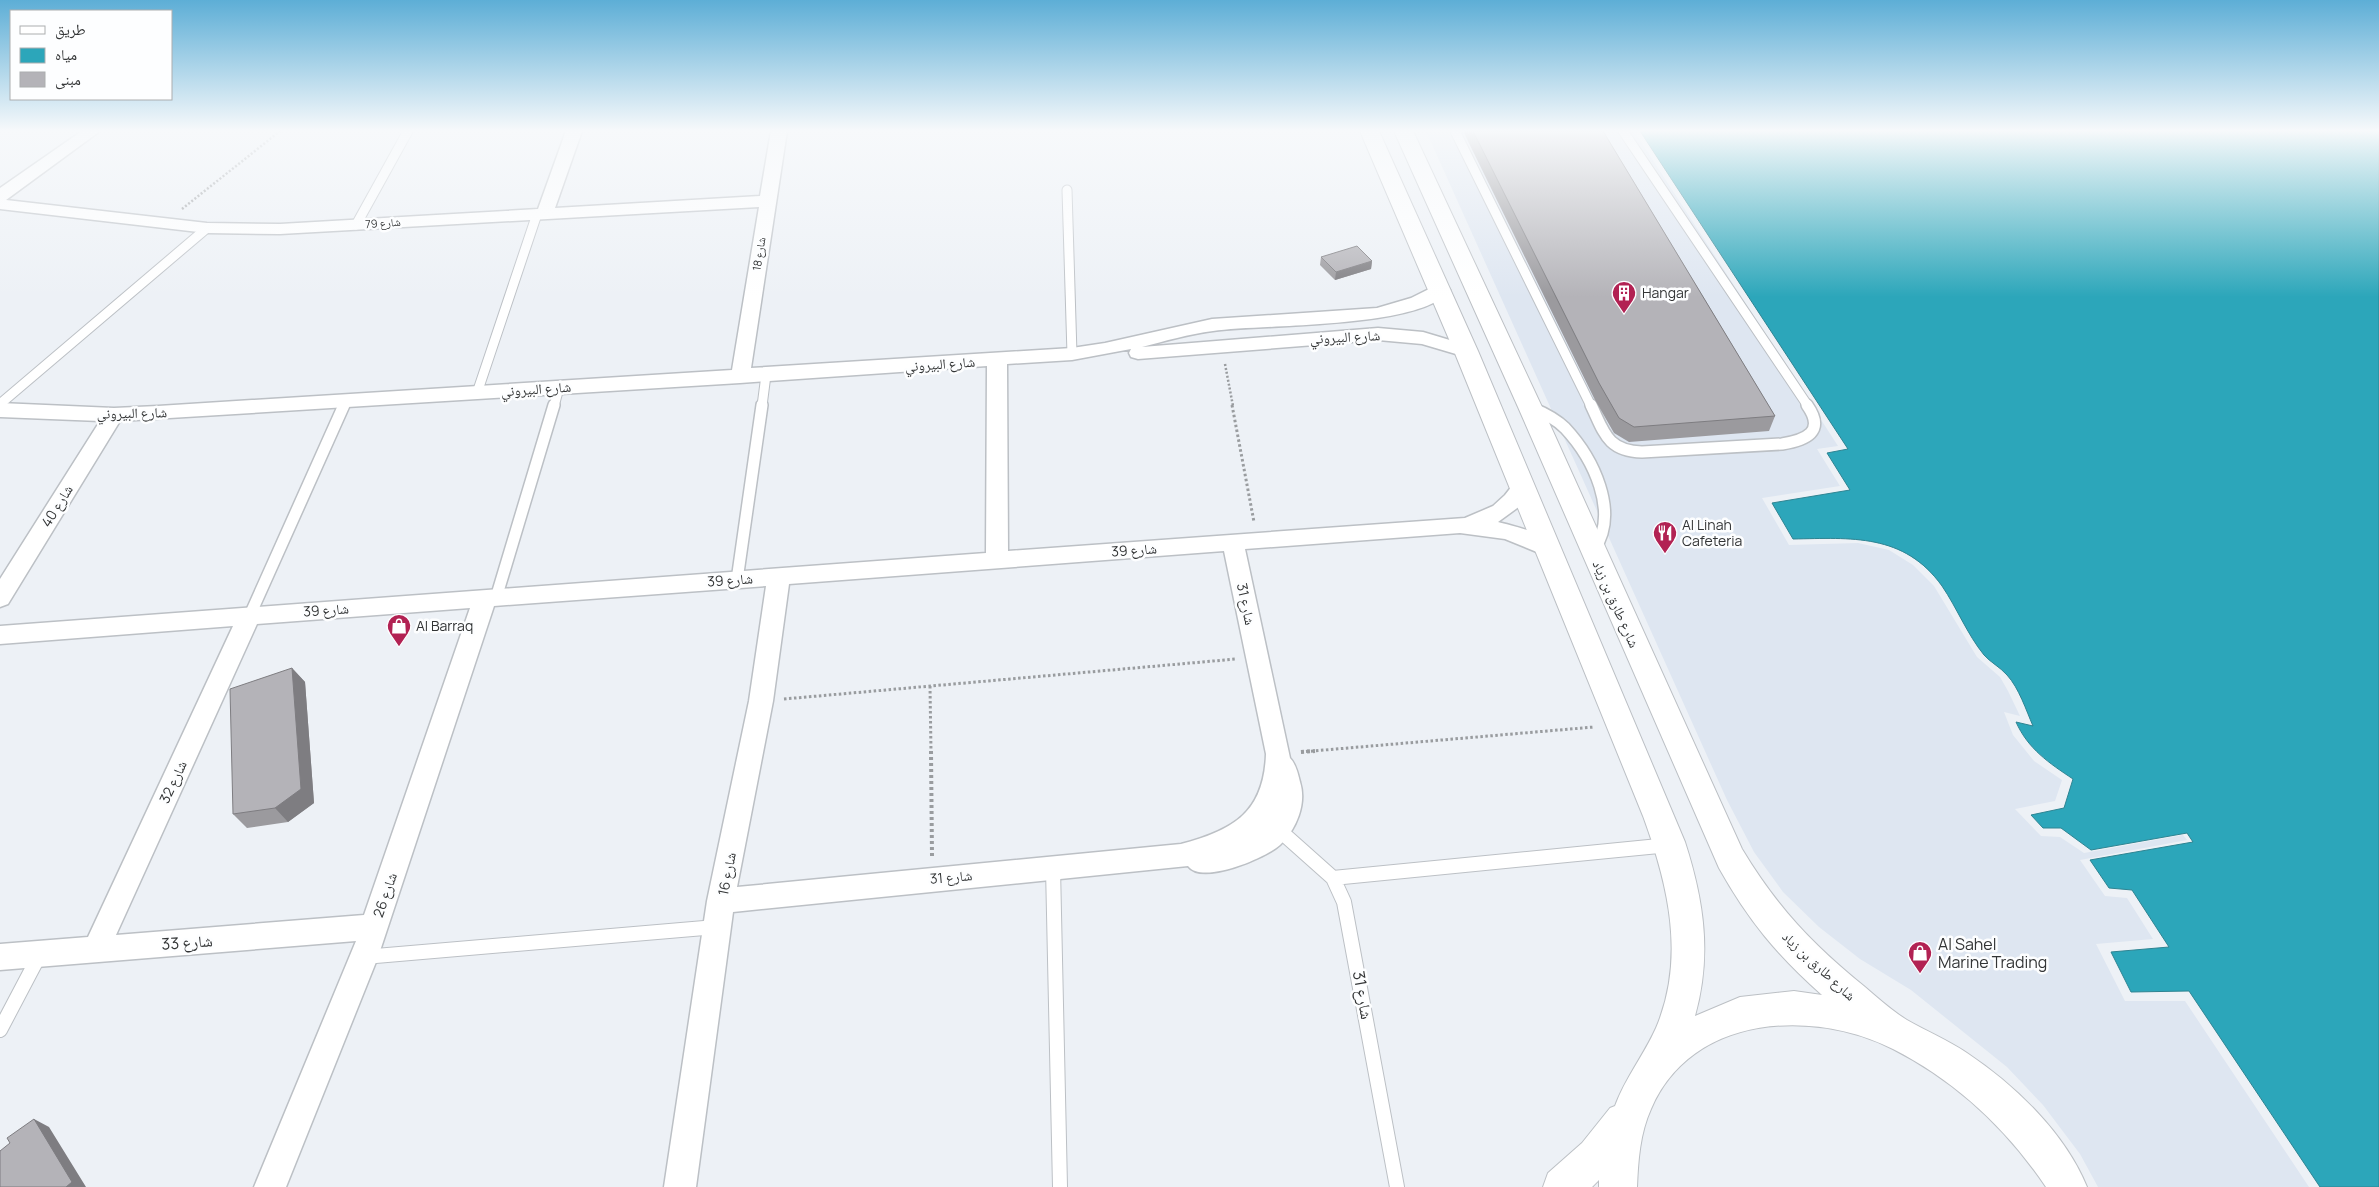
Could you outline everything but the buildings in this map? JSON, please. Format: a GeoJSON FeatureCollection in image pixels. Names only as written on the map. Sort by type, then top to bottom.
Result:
{"type":"FeatureCollection","features":[{"type":"Feature","properties":{"kind":"main road"},"geometry":{"type":"LineString","coordinates":[[1394,186],[1523,486],[1670,845],[1684,887],[1689,931],[1687,976],[1676,1020],[1658,1063]]}},
{"type":"Feature","properties":{"kind":"main road","name":"شارع طارق بن زياد"},"geometry":{"type":"LineString","coordinates":[[1428,186],[1530,407],[1722,841],[1758,904],[1796,949],[1842,991],[1893,1031]]}},
{"type":"Feature","properties":{"kind":"main road"},"geometry":{"type":"LineString","coordinates":[[1562,1187],[1576,1177],[1606,1146],[1630,1111],[1642,1086],[1658,1063],[1679,1043],[1704,1027],[1731,1016],[1760,1010],[1792,1008],[1825,1011],[1859,1018],[1893,1031],[1932,1051],[1969,1075],[2004,1106],[2036,1140],[2068,1187]]}},
{"type":"Feature","properties":{"kind":"main road"},"geometry":{"type":"LineString","coordinates":[[1618,1187],[1621,1147],[1630,1111]]}},
{"type":"Feature","properties":{"kind":"street"},"geometry":{"type":"LineString","coordinates":[[0,196],[14,186]]}},
{"type":"Feature","properties":{"kind":"street"},"geometry":{"type":"LineString","coordinates":[[541,214],[552,186]]}},
{"type":"Feature","properties":{"kind":"street","name":"شارع 18"},"geometry":{"type":"LineString","coordinates":[[740,377],[770,186]]}},
{"type":"Feature","properties":{"kind":"street","name":"شارع 79"},"geometry":{"type":"LineString","coordinates":[[0,204],[208,228],[280,230],[768,201]]}},
{"type":"Feature","properties":{"kind":"street","name":"شارع البيروني"},"geometry":{"type":"LineString","coordinates":[[1072,354],[1227,323],[1377,314],[1409,306],[1440,290]]}},
{"type":"Feature","properties":{"kind":"street","name":"شارع البيروني"},"geometry":{"type":"LineString","coordinates":[[0,410],[114,415],[476,394],[1072,354],[1136,353],[1378,334],[1423,338],[1466,351]]}},
{"type":"Feature","properties":{"kind":"street"},"geometry":{"type":"LineString","coordinates":[[996,360],[997,560]]}},
{"type":"Feature","properties":{"kind":"street","name":"شارع 40"},"geometry":{"type":"LineString","coordinates":[[0,598],[114,415]]}},
{"type":"Feature","properties":{"kind":"street","name":"شارع 39"},"geometry":{"type":"LineString","coordinates":[[0,635],[1460,525],[1494,516],[1512,502],[1523,486]]}},
{"type":"Feature","properties":{"kind":"street","name":"شارع 39"},"geometry":{"type":"LineString","coordinates":[[1460,525],[1506,531],[1548,549]]}},
{"type":"Feature","properties":{"kind":"street","name":"شارع 31"},"geometry":{"type":"LineString","coordinates":[[721,901],[1181,856],[1225,843],[1256,820],[1275,789],[1279,772],[1278,754],[1233,542]]}},
{"type":"Feature","properties":{"kind":"street","name":"شارع 16"},"geometry":{"type":"LineString","coordinates":[[679,1182],[719,926],[721,901],[761,701],[779,576]]}},
{"type":"Feature","properties":{"kind":"street","name":"شارع 26"},"geometry":{"type":"LineString","coordinates":[[270,1187],[364,957],[491,598]]}},
{"type":"Feature","properties":{"kind":"street","name":"شارع 32"},"geometry":{"type":"LineString","coordinates":[[96,949],[250,615]]}},
{"type":"Feature","properties":{"kind":"street","name":"شارع 31"},"geometry":{"type":"LineString","coordinates":[[1181,856],[1199,860],[1235,857],[1252,851],[1278,829],[1288,812],[1290,793],[1286,774],[1278,754]]}},
{"type":"Feature","properties":{"kind":"street","name":"شارع 33"},"geometry":{"type":"LineString","coordinates":[[0,957],[374,927]]}},
{"type":"Feature","properties":{"kind":"lane"},"geometry":{"type":"LineString","coordinates":[[356,225],[377,186]]}},
{"type":"Feature","properties":{"kind":"lane"},"geometry":{"type":"LineString","coordinates":[[1482,186],[1606,438],[1612,444],[1620,450],[1637,452],[1782,444],[1796,442],[1808,437],[1815,430],[1816,420],[1811,410],[1660,186]]}},
{"type":"Feature","properties":{"kind":"lane"},"geometry":{"type":"LineString","coordinates":[[1067,190],[1072,354]]}},
{"type":"Feature","properties":{"kind":"lane"},"geometry":{"type":"LineString","coordinates":[[476,394],[541,214]]}},
{"type":"Feature","properties":{"kind":"lane"},"geometry":{"type":"LineString","coordinates":[[0,404],[208,228]]}},
{"type":"Feature","properties":{"kind":"lane"},"geometry":{"type":"LineString","coordinates":[[737,580],[766,375]]}},
{"type":"Feature","properties":{"kind":"lane"},"geometry":{"type":"LineString","coordinates":[[491,598],[559,388]]}},
{"type":"Feature","properties":{"kind":"lane"},"geometry":{"type":"LineString","coordinates":[[250,615],[345,402]]}},
{"type":"Feature","properties":{"kind":"lane","name":"شارع 31"},"geometry":{"type":"LineString","coordinates":[[1278,829],[1321,865],[1333,878],[1344,902],[1350,921],[1397,1187]]}},
{"type":"Feature","properties":{"kind":"lane"},"geometry":{"type":"LineString","coordinates":[[1333,878],[1670,845]]}},
{"type":"Feature","properties":{"kind":"lane"},"geometry":{"type":"LineString","coordinates":[[1052,868],[1060,1187]]}},
{"type":"Feature","properties":{"kind":"lane"},"geometry":{"type":"LineString","coordinates":[[364,957],[719,926]]}},
{"type":"Feature","properties":{"kind":"lane"},"geometry":{"type":"LineString","coordinates":[[0,1030],[40,954]]}},
{"type":"Feature","properties":{"kind":"path"},"geometry":{"type":"LineString","coordinates":[[164,223],[210,186]]}},
{"type":"Feature","properties":{"kind":"path"},"geometry":{"type":"LineString","coordinates":[[1222,345],[1258,540]]}},
{"type":"Feature","properties":{"kind":"path"},"geometry":{"type":"LineString","coordinates":[[761,701],[1257,657]]}},
{"type":"Feature","properties":{"kind":"path"},"geometry":{"type":"LineString","coordinates":[[930,686],[932,879]]}},
{"type":"Feature","properties":{"kind":"path"},"geometry":{"type":"LineString","coordinates":[[1278,754],[1621,725]]}},
{"type":"Feature","properties":{"kind":"shaded area"},"geometry":{"type":"Polygon","coordinates":[[[1451,186],[1670,186],[1838,446],[1817,449],[1840,486],[1762,498],[1789,545],[1858,543],[1889,550],[1913,565],[1934,586],[1977,657],[2000,677],[2008,691],[2020,716],[2004,712],[2013,735],[2034,761],[2062,780],[2055,801],[2015,809],[2041,836],[2060,837],[2084,853],[2183,835],[2187,840],[2080,860],[2105,896],[2127,898],[2153,939],[2096,944],[2125,1001],[2185,1001],[2309,1187],[2098,1187],[2080,1154],[2043,1105],[2007,1067],[1911,990],[1860,959],[1819,927],[1783,892],[1754,852],[1727,800],[1451,186]]]}},
{"type":"Feature","properties":{"kind":"water"},"geometry":{"type":"Polygon","coordinates":[[[1676,186],[2379,186],[2379,1187],[2320,1187],[2189,991],[2131,992],[2111,952],[2169,947],[2132,890],[2109,888],[2090,860],[2193,842],[2187,833],[2091,850],[2061,828],[2043,828],[2031,815],[2064,808],[2073,779],[2040,755],[2021,732],[2016,722],[2033,726],[2015,686],[2001,669],[1986,658],[1967,630],[1942,586],[1927,569],[1911,556],[1875,542],[1835,538],[1793,539],[1772,503],[1850,490],[1827,453],[1848,449],[1676,186]]]}},
{"type":"Feature","properties":{"kind":"place","name":"Hangar"},"geometry":{"type":"Point","coordinates":[1624,314]}},
{"type":"Feature","properties":{"kind":"place","name":"Al Linah Cafeteria"},"geometry":{"type":"Point","coordinates":[1665,554]}},
{"type":"Feature","properties":{"kind":"place","name":"Al Barraq"},"geometry":{"type":"Point","coordinates":[399,647]}},
{"type":"Feature","properties":{"kind":"place","name":"Al Sahel Marine Trading"},"geometry":{"type":"Point","coordinates":[1920,974]}}]}
